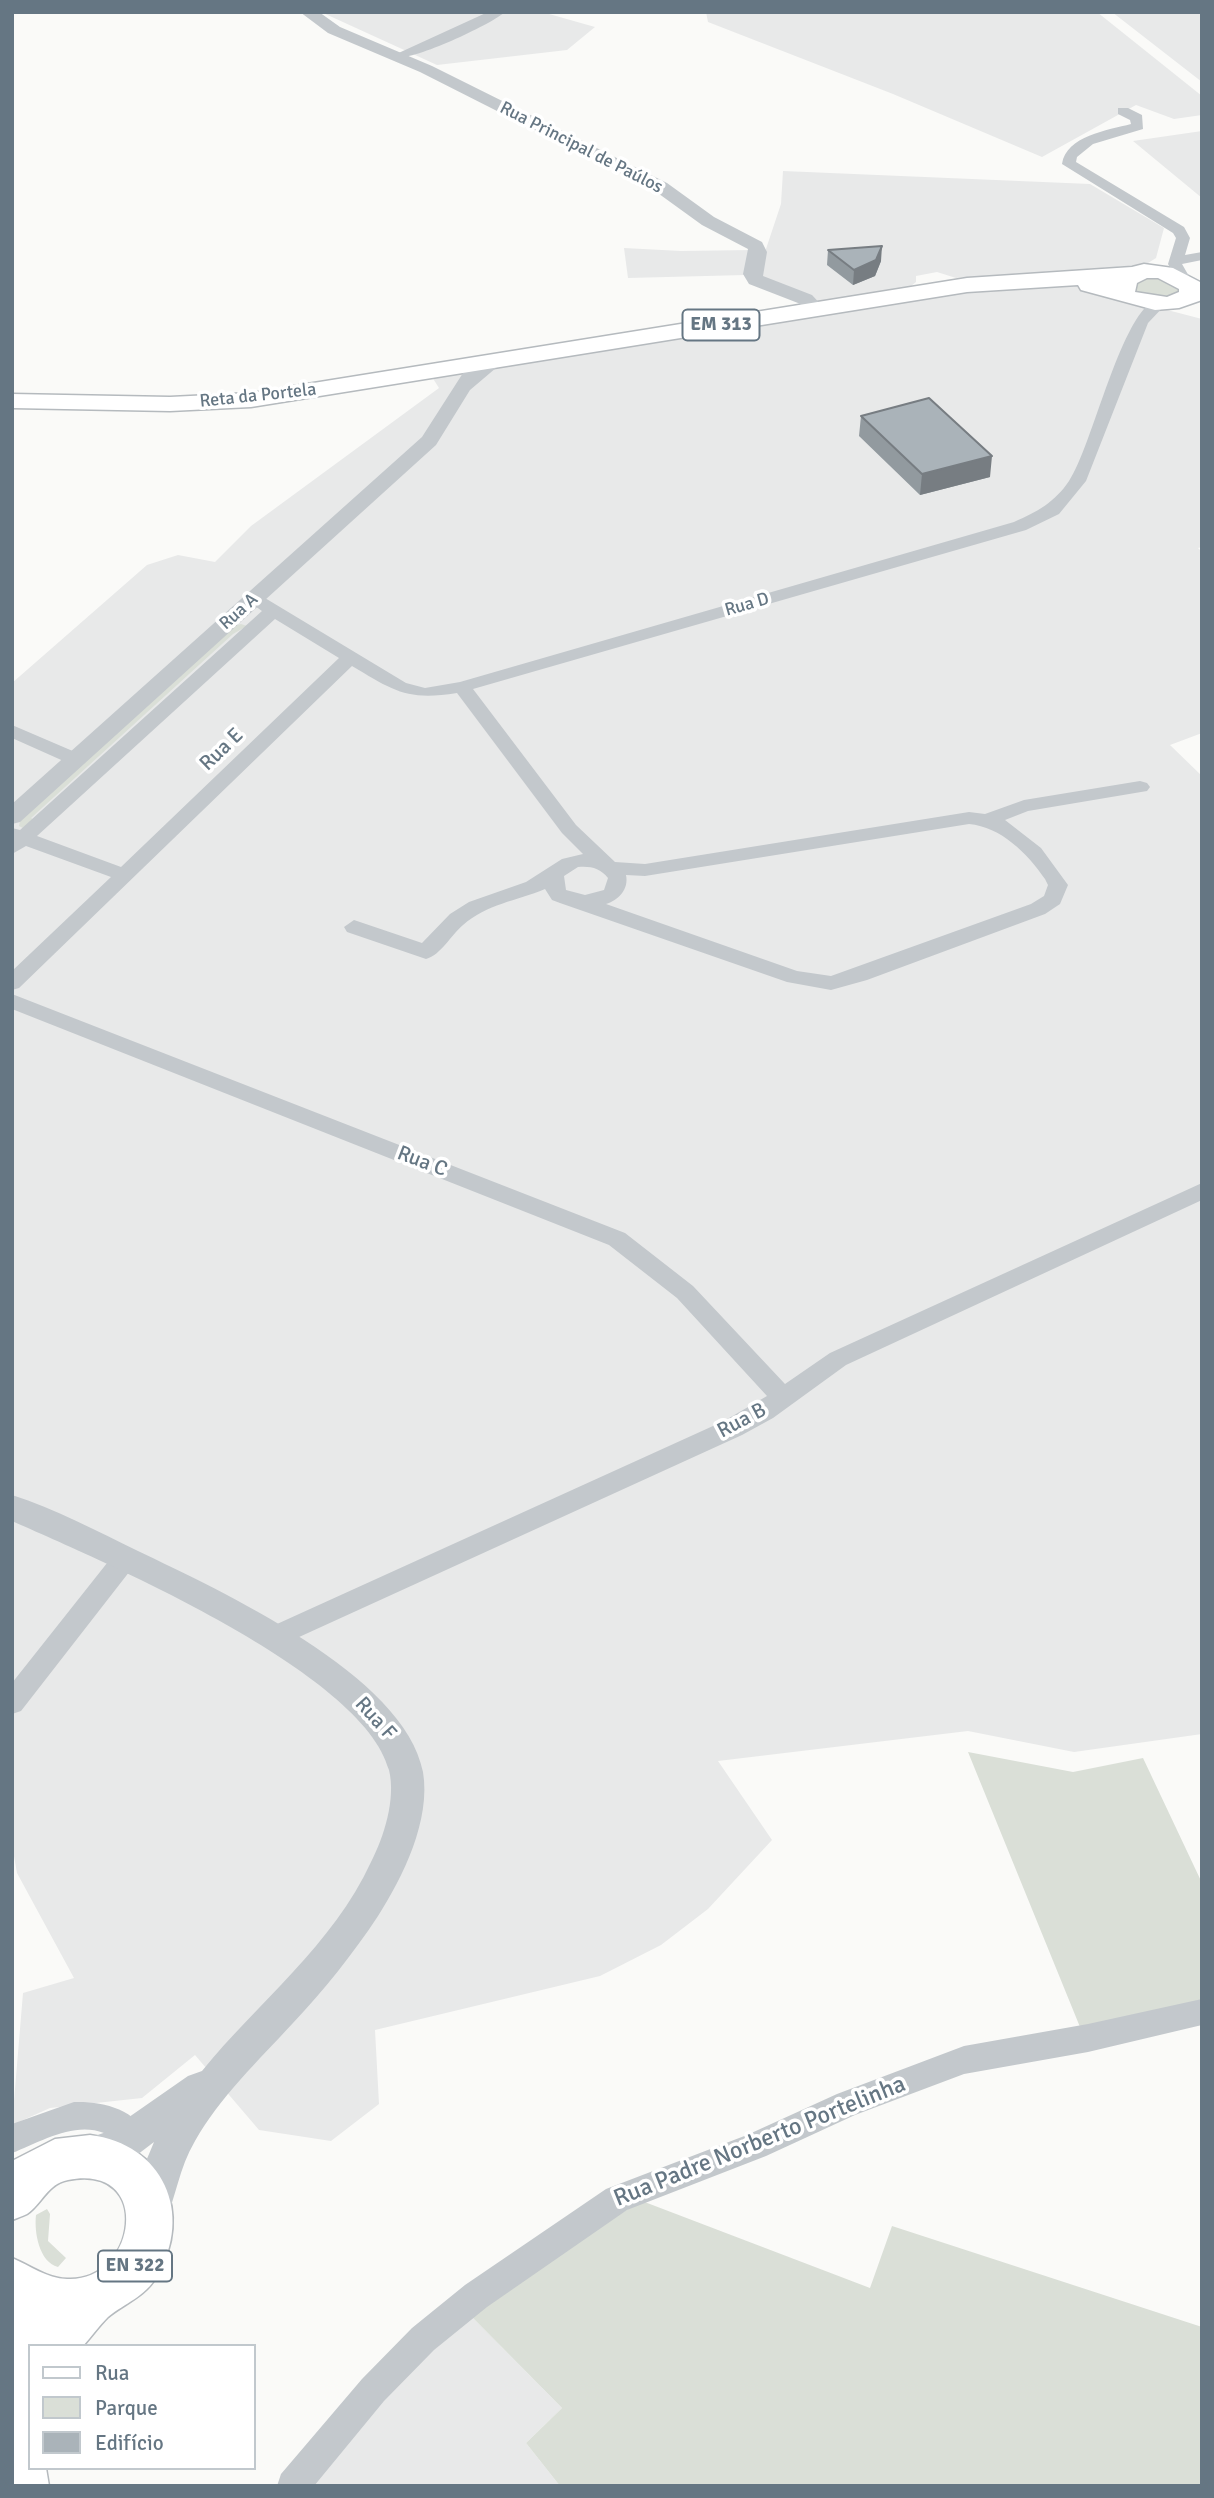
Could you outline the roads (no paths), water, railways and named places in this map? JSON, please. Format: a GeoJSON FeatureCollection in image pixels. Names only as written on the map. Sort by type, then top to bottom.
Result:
{"type":"FeatureCollection","features":[{"type":"Feature","properties":{"kind":"main road","name":"EM 313"},"geometry":{"type":"LineString","coordinates":[[816,309],[976,284],[1059,281],[1165,291]]}},
{"type":"Feature","properties":{"kind":"main road","name":"Reta da Portela"},"geometry":{"type":"LineString","coordinates":[[12,401],[157,404],[233,401],[452,381],[498,362],[816,309]]}},
{"type":"Feature","properties":{"kind":"main road","name":"EN 322"},"geometry":{"type":"LineString","coordinates":[[12,2282],[26,2295],[46,2303],[68,2305],[91,2301],[112,2290],[130,2274],[143,2255],[150,2234],[150,2212],[144,2190],[130,2172],[111,2160],[88,2156]]}},
{"type":"Feature","properties":{"kind":"main road"},"geometry":{"type":"LineString","coordinates":[[17,2174],[68,2158],[88,2156]]}},
{"type":"Feature","properties":{"kind":"main road"},"geometry":{"type":"LineString","coordinates":[[12,2288],[26,2390],[19,2455],[24,2486]]}},
{"type":"Feature","properties":{"kind":"main road","name":"EN 322"},"geometry":{"type":"LineString","coordinates":[[52,2344],[91,2301]]}},
{"type":"Feature","properties":{"kind":"street","name":"Rua Principal de Paúlos"},"geometry":{"type":"LineString","coordinates":[[307,12],[334,30],[399,56],[671,193],[708,221],[756,246],[752,274],[756,280],[805,299],[816,309]]}},
{"type":"Feature","properties":{"kind":"street"},"geometry":{"type":"LineString","coordinates":[[399,56],[449,37],[497,12]]}},
{"type":"Feature","properties":{"kind":"street"},"geometry":{"type":"LineString","coordinates":[[1123,111],[1139,120],[1136,128],[1079,146],[1069,156],[1069,163],[1167,223],[1183,236],[1165,291]]}},
{"type":"Feature","properties":{"kind":"street","name":"Rua D"},"geometry":{"type":"LineString","coordinates":[[254,599],[407,690],[433,693],[462,687],[1020,526],[1047,514],[1065,499],[1080,476],[1165,291],[1163,260],[1170,235],[1167,223]]}},
{"type":"Feature","properties":{"kind":"street"},"geometry":{"type":"LineString","coordinates":[[1165,291],[1202,256]]}},
{"type":"Feature","properties":{"kind":"street","name":"Rua A"},"geometry":{"type":"LineString","coordinates":[[15,834],[75,758],[429,441],[448,414],[452,381]]}},
{"type":"Feature","properties":{"kind":"street"},"geometry":{"type":"LineString","coordinates":[[124,875],[15,834],[273,611]]}},
{"type":"Feature","properties":{"kind":"street","name":"Rua E"},"geometry":{"type":"LineString","coordinates":[[12,983],[351,657]]}},
{"type":"Feature","properties":{"kind":"street"},"geometry":{"type":"LineString","coordinates":[[462,687],[569,829],[611,877],[618,916]]}},
{"type":"Feature","properties":{"kind":"street"},"geometry":{"type":"LineString","coordinates":[[12,731],[75,758]]}},
{"type":"Feature","properties":{"kind":"street"},"geometry":{"type":"LineString","coordinates":[[354,927],[426,952],[455,919],[468,910],[491,899],[563,884],[585,860],[611,877],[950,820],[988,820],[1024,806],[1140,787]]}},
{"type":"Feature","properties":{"kind":"street"},"geometry":{"type":"LineString","coordinates":[[563,884],[618,916],[802,979],[823,983],[845,980],[1030,912],[1053,899],[1058,885],[1052,873],[1007,829],[988,820]]}},
{"type":"Feature","properties":{"kind":"street"},"geometry":{"type":"LineString","coordinates":[[563,884],[571,849],[569,829]]}},
{"type":"Feature","properties":{"kind":"street"},"geometry":{"type":"LineString","coordinates":[[563,884],[596,901],[611,877]]}},
{"type":"Feature","properties":{"kind":"street","name":"Rua C"},"geometry":{"type":"LineString","coordinates":[[12,1001],[617,1238],[649,1259],[678,1284],[783,1398]]}},
{"type":"Feature","properties":{"kind":"street","name":"Rua B"},"geometry":{"type":"LineString","coordinates":[[275,1637],[733,1428],[783,1398],[838,1359],[1202,1191]]}},
{"type":"Feature","properties":{"kind":"street","name":"Rua F"},"geometry":{"type":"LineString","coordinates":[[12,1507],[124,1560],[275,1637],[338,1682],[389,1730],[403,1756],[406,1772],[405,1805],[401,1828],[384,1872],[356,1918],[306,1984],[223,2071]]}},
{"type":"Feature","properties":{"kind":"street"},"geometry":{"type":"LineString","coordinates":[[12,1703],[124,1560]]}},
{"type":"Feature","properties":{"kind":"street","name":"Rua Padre Norberto Portelinha"},"geometry":{"type":"LineString","coordinates":[[293,2486],[373,2390],[440,2324],[617,2199],[755,2146],[838,2108],[964,2060],[1088,2038],[1202,2012]]}},
{"type":"Feature","properties":{"kind":"street"},"geometry":{"type":"LineString","coordinates":[[88,2156],[133,2137],[223,2071]]}},
{"type":"Feature","properties":{"kind":"street"},"geometry":{"type":"LineString","coordinates":[[150,2212],[155,2182],[169,2151],[223,2071]]}},
{"type":"Feature","properties":{"kind":"street"},"geometry":{"type":"LineString","coordinates":[[17,2174],[54,2120],[84,2115],[114,2121],[133,2137]]}}]}
